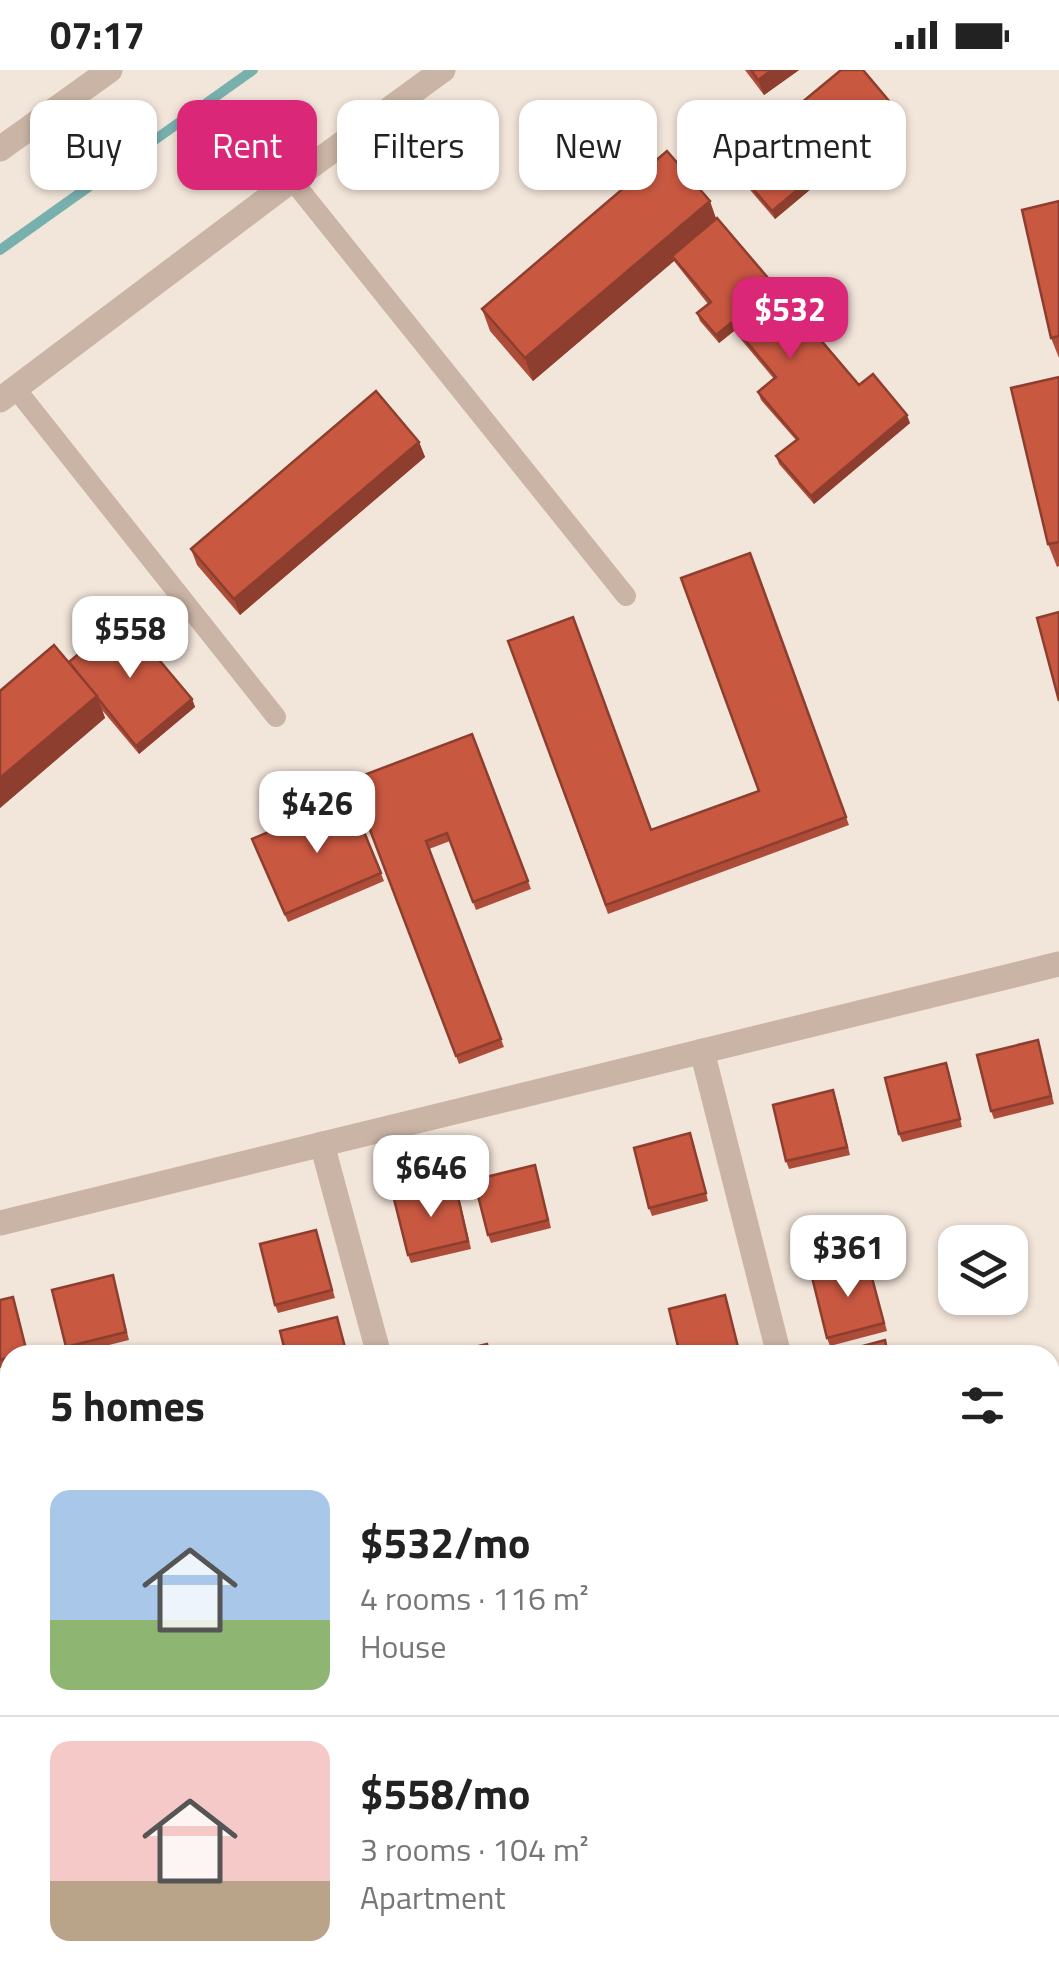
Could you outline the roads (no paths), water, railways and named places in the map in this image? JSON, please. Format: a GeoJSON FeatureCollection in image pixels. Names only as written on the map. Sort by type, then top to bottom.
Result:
{"type":"FeatureCollection","features":[{"type":"Feature","properties":{"kind":"street"},"geometry":{"type":"LineString","coordinates":[[0,149],[110,70]]}},
{"type":"Feature","properties":{"kind":"street"},"geometry":{"type":"LineString","coordinates":[[317,162],[444,70]]}},
{"type":"Feature","properties":{"kind":"street"},"geometry":{"type":"LineString","coordinates":[[8,394],[279,190]]}},
{"type":"Feature","properties":{"kind":"street"},"geometry":{"type":"LineString","coordinates":[[0,1223],[1059,964]]}},
{"type":"Feature","properties":{"kind":"street"},"geometry":{"type":"LineString","coordinates":[[702,1051],[776,1345]]}},
{"type":"Feature","properties":{"kind":"street"},"geometry":{"type":"LineString","coordinates":[[322,1144],[376,1345]]}},
{"type":"Feature","properties":{"kind":"lane"},"geometry":{"type":"LineString","coordinates":[[300,190],[626,596]]}},
{"type":"Feature","properties":{"kind":"lane"},"geometry":{"type":"LineString","coordinates":[[8,394],[276,717]]}},
{"type":"Feature","properties":{"kind":"waterway"},"geometry":{"type":"LineString","coordinates":[[0,250],[253,70]]}}]}
